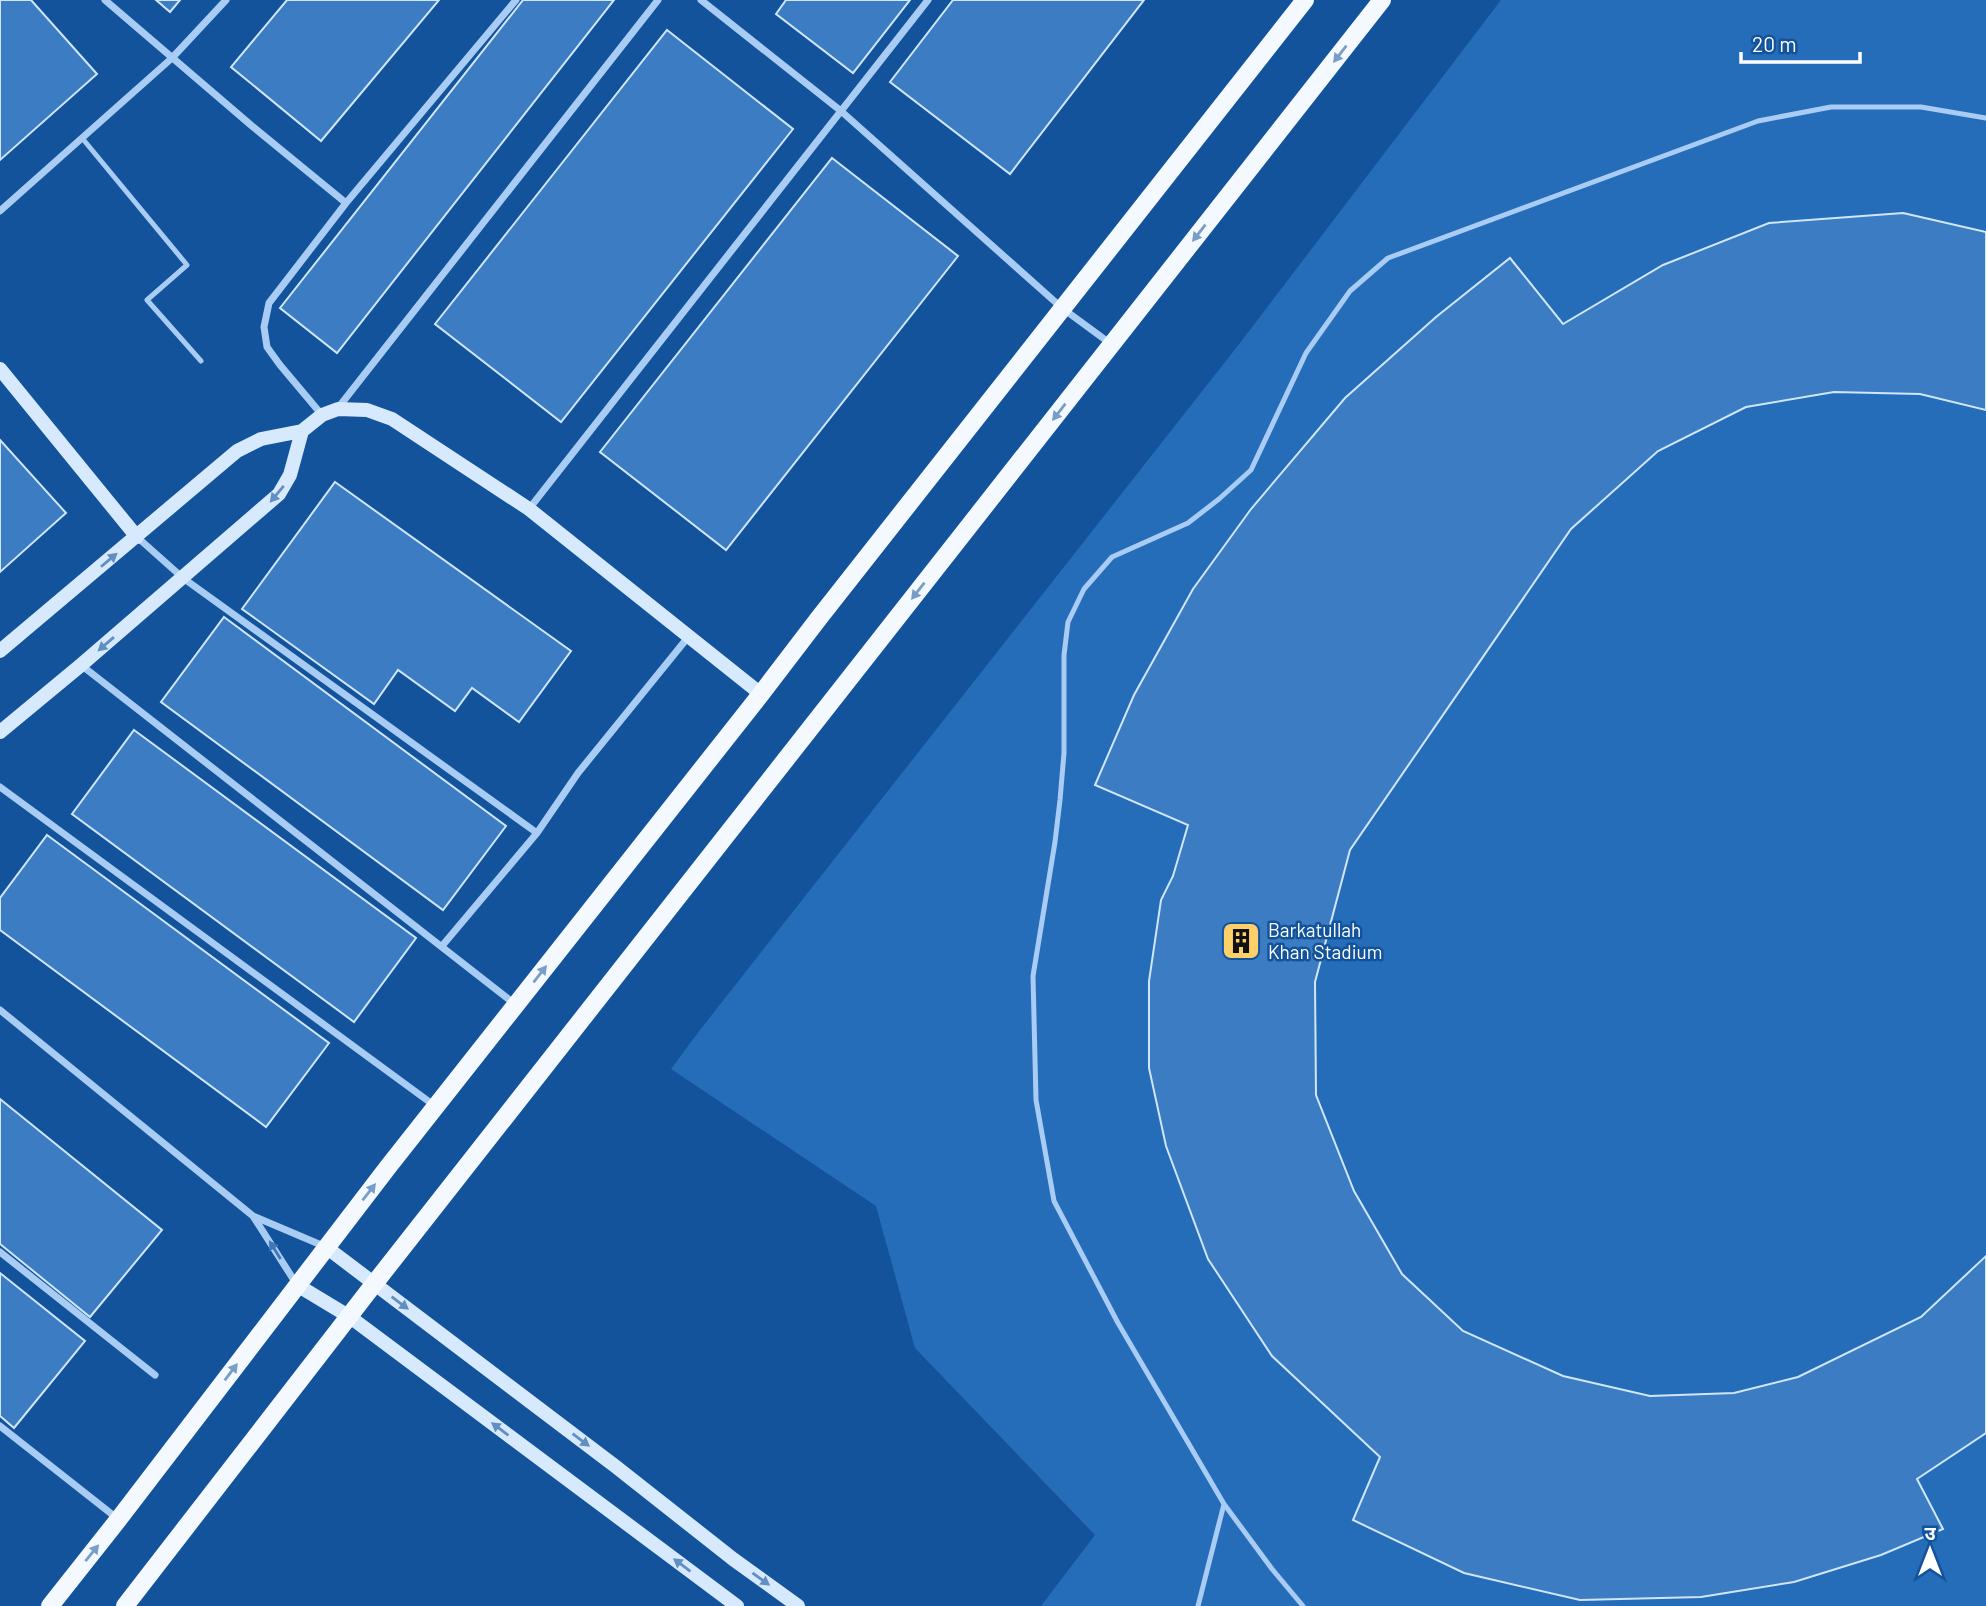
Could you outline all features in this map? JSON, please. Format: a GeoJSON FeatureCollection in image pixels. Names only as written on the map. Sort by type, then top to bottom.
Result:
{"type":"FeatureCollection","features":[{"type":"Feature","properties":{"kind":"main road"},"geometry":{"type":"LineString","coordinates":[[50,1606],[435,1106],[1305,0]]}},
{"type":"Feature","properties":{"kind":"main road"},"geometry":{"type":"LineString","coordinates":[[125,1606],[374,1284],[1382,0]]}},
{"type":"Feature","properties":{"kind":"street"},"geometry":{"type":"LineString","coordinates":[[105,0],[346,203]]}},
{"type":"Feature","properties":{"kind":"street"},"geometry":{"type":"LineString","coordinates":[[0,211],[172,58],[226,0]]}},
{"type":"Feature","properties":{"kind":"street"},"geometry":{"type":"LineString","coordinates":[[321,415],[267,347],[264,327],[269,303],[346,203],[516,0]]}},
{"type":"Feature","properties":{"kind":"street"},"geometry":{"type":"LineString","coordinates":[[338,409],[658,0]]}},
{"type":"Feature","properties":{"kind":"street"},"geometry":{"type":"LineString","coordinates":[[701,0],[841,111],[1062,308],[1111,345]]}},
{"type":"Feature","properties":{"kind":"street"},"geometry":{"type":"LineString","coordinates":[[529,509],[928,0]]}},
{"type":"Feature","properties":{"kind":"street"},"geometry":{"type":"LineString","coordinates":[[0,369],[137,537],[183,578],[537,833]]}},
{"type":"Feature","properties":{"kind":"street"},"geometry":{"type":"LineString","coordinates":[[0,651],[237,451],[261,439],[302,431],[321,415],[338,409],[367,410],[392,419],[529,509],[761,694]]}},
{"type":"Feature","properties":{"kind":"street"},"geometry":{"type":"LineString","coordinates":[[0,733],[279,494],[290,475],[302,431]]}},
{"type":"Feature","properties":{"kind":"street"},"geometry":{"type":"LineString","coordinates":[[442,946],[537,833],[578,773],[689,636]]}},
{"type":"Feature","properties":{"kind":"street"},"geometry":{"type":"LineString","coordinates":[[81,665],[516,1005]]}},
{"type":"Feature","properties":{"kind":"street"},"geometry":{"type":"LineString","coordinates":[[0,787],[435,1106]]}},
{"type":"Feature","properties":{"kind":"street"},"geometry":{"type":"LineString","coordinates":[[0,1010],[253,1216],[326,1247],[798,1606]]}},
{"type":"Feature","properties":{"kind":"street"},"geometry":{"type":"LineString","coordinates":[[253,1216],[297,1285],[349,1317],[737,1606]]}},
{"type":"Feature","properties":{"kind":"street"},"geometry":{"type":"LineString","coordinates":[[0,1252],[155,1375]]}},
{"type":"Feature","properties":{"kind":"street"},"geometry":{"type":"LineString","coordinates":[[0,1426],[118,1520]]}},
{"type":"Feature","properties":{"kind":"lane"},"geometry":{"type":"LineString","coordinates":[[1303,1606],[1224,1504],[1118,1323],[1054,1201],[1036,1100],[1033,975],[1060,800],[1064,753],[1064,655],[1068,622],[1084,589],[1112,557],[1188,523],[1251,470],[1306,353],[1350,290],[1388,258],[1758,121],[1831,107],[1921,107],[1986,118]]}},
{"type":"Feature","properties":{"kind":"lane"},"geometry":{"type":"LineString","coordinates":[[82,138],[187,265],[147,300],[201,361]]}},
{"type":"Feature","properties":{"kind":"lane"},"geometry":{"type":"LineString","coordinates":[[1198,1606],[1224,1504]]}},
{"type":"Feature","properties":{"kind":"shaded area"},"geometry":{"type":"Polygon","coordinates":[[[1501,0],[1986,0],[1986,1606],[1041,1606],[1095,1535],[915,1348],[876,1206],[671,1069],[1240,343],[1501,0]]]}},
{"type":"Feature","properties":{"kind":"building"},"geometry":{"type":"Polygon","coordinates":[[[0,0],[31,0],[97,74],[0,160],[0,0]]]}},
{"type":"Feature","properties":{"kind":"building"},"geometry":{"type":"Polygon","coordinates":[[[156,0],[180,0],[170,12],[156,0]]]}},
{"type":"Feature","properties":{"kind":"building"},"geometry":{"type":"Polygon","coordinates":[[[287,0],[439,0],[321,141],[231,67],[287,0]]]}},
{"type":"Feature","properties":{"kind":"building"},"geometry":{"type":"Polygon","coordinates":[[[523,0],[614,0],[337,353],[280,308],[523,0]]]}},
{"type":"Feature","properties":{"kind":"building"},"geometry":{"type":"Polygon","coordinates":[[[786,0],[910,0],[853,73],[776,14],[786,0]]]}},
{"type":"Feature","properties":{"kind":"building"},"geometry":{"type":"Polygon","coordinates":[[[953,0],[1144,0],[1010,174],[890,82],[953,0]]]}},
{"type":"Feature","properties":{"kind":"building"},"geometry":{"type":"Polygon","coordinates":[[[667,30],[793,129],[561,422],[435,324],[667,30]]]}},
{"type":"Feature","properties":{"kind":"building"},"geometry":{"type":"Polygon","coordinates":[[[832,158],[958,256],[726,550],[600,452],[832,158]]]}},
{"type":"Feature","properties":{"kind":"building","name":"Barkatullah Khan Stadium"},"geometry":{"type":"Polygon","coordinates":[[[1903,213],[1986,232],[1986,410],[1920,394],[1834,392],[1746,407],[1658,451],[1571,529],[1350,850],[1315,982],[1316,1095],[1354,1191],[1402,1274],[1463,1331],[1563,1376],[1650,1396],[1734,1393],[1798,1377],[1921,1317],[1986,1256],[1986,1433],[1917,1479],[1943,1529],[1881,1555],[1794,1582],[1701,1597],[1580,1600],[1464,1573],[1353,1520],[1380,1457],[1272,1356],[1208,1259],[1166,1146],[1149,1068],[1149,981],[1161,900],[1173,876],[1188,825],[1095,785],[1134,695],[1193,589],[1251,509],[1345,398],[1436,317],[1510,258],[1563,324],[1663,265],[1769,223],[1903,213]]]}},
{"type":"Feature","properties":{"kind":"building"},"geometry":{"type":"Polygon","coordinates":[[[0,440],[66,513],[0,572],[0,440]]]}},
{"type":"Feature","properties":{"kind":"building"},"geometry":{"type":"Polygon","coordinates":[[[335,482],[571,651],[519,722],[472,688],[455,711],[398,670],[374,704],[242,609],[335,482]]]}},
{"type":"Feature","properties":{"kind":"building"},"geometry":{"type":"Polygon","coordinates":[[[224,617],[506,826],[443,910],[161,702],[224,617]]]}},
{"type":"Feature","properties":{"kind":"building"},"geometry":{"type":"Polygon","coordinates":[[[134,730],[416,938],[354,1022],[72,814],[134,730]]]}},
{"type":"Feature","properties":{"kind":"building"},"geometry":{"type":"Polygon","coordinates":[[[47,835],[329,1043],[266,1127],[0,930],[0,898],[47,835]]]}},
{"type":"Feature","properties":{"kind":"building"},"geometry":{"type":"Polygon","coordinates":[[[0,1099],[162,1230],[90,1317],[0,1244],[0,1099]]]}},
{"type":"Feature","properties":{"kind":"building"},"geometry":{"type":"Polygon","coordinates":[[[0,1273],[85,1341],[14,1428],[0,1416],[0,1273]]]}},
{"type":"Feature","properties":{"kind":"place","name":"Barkatullah Khan Stadium"},"geometry":{"type":"Point","coordinates":[1241,941]}}]}
